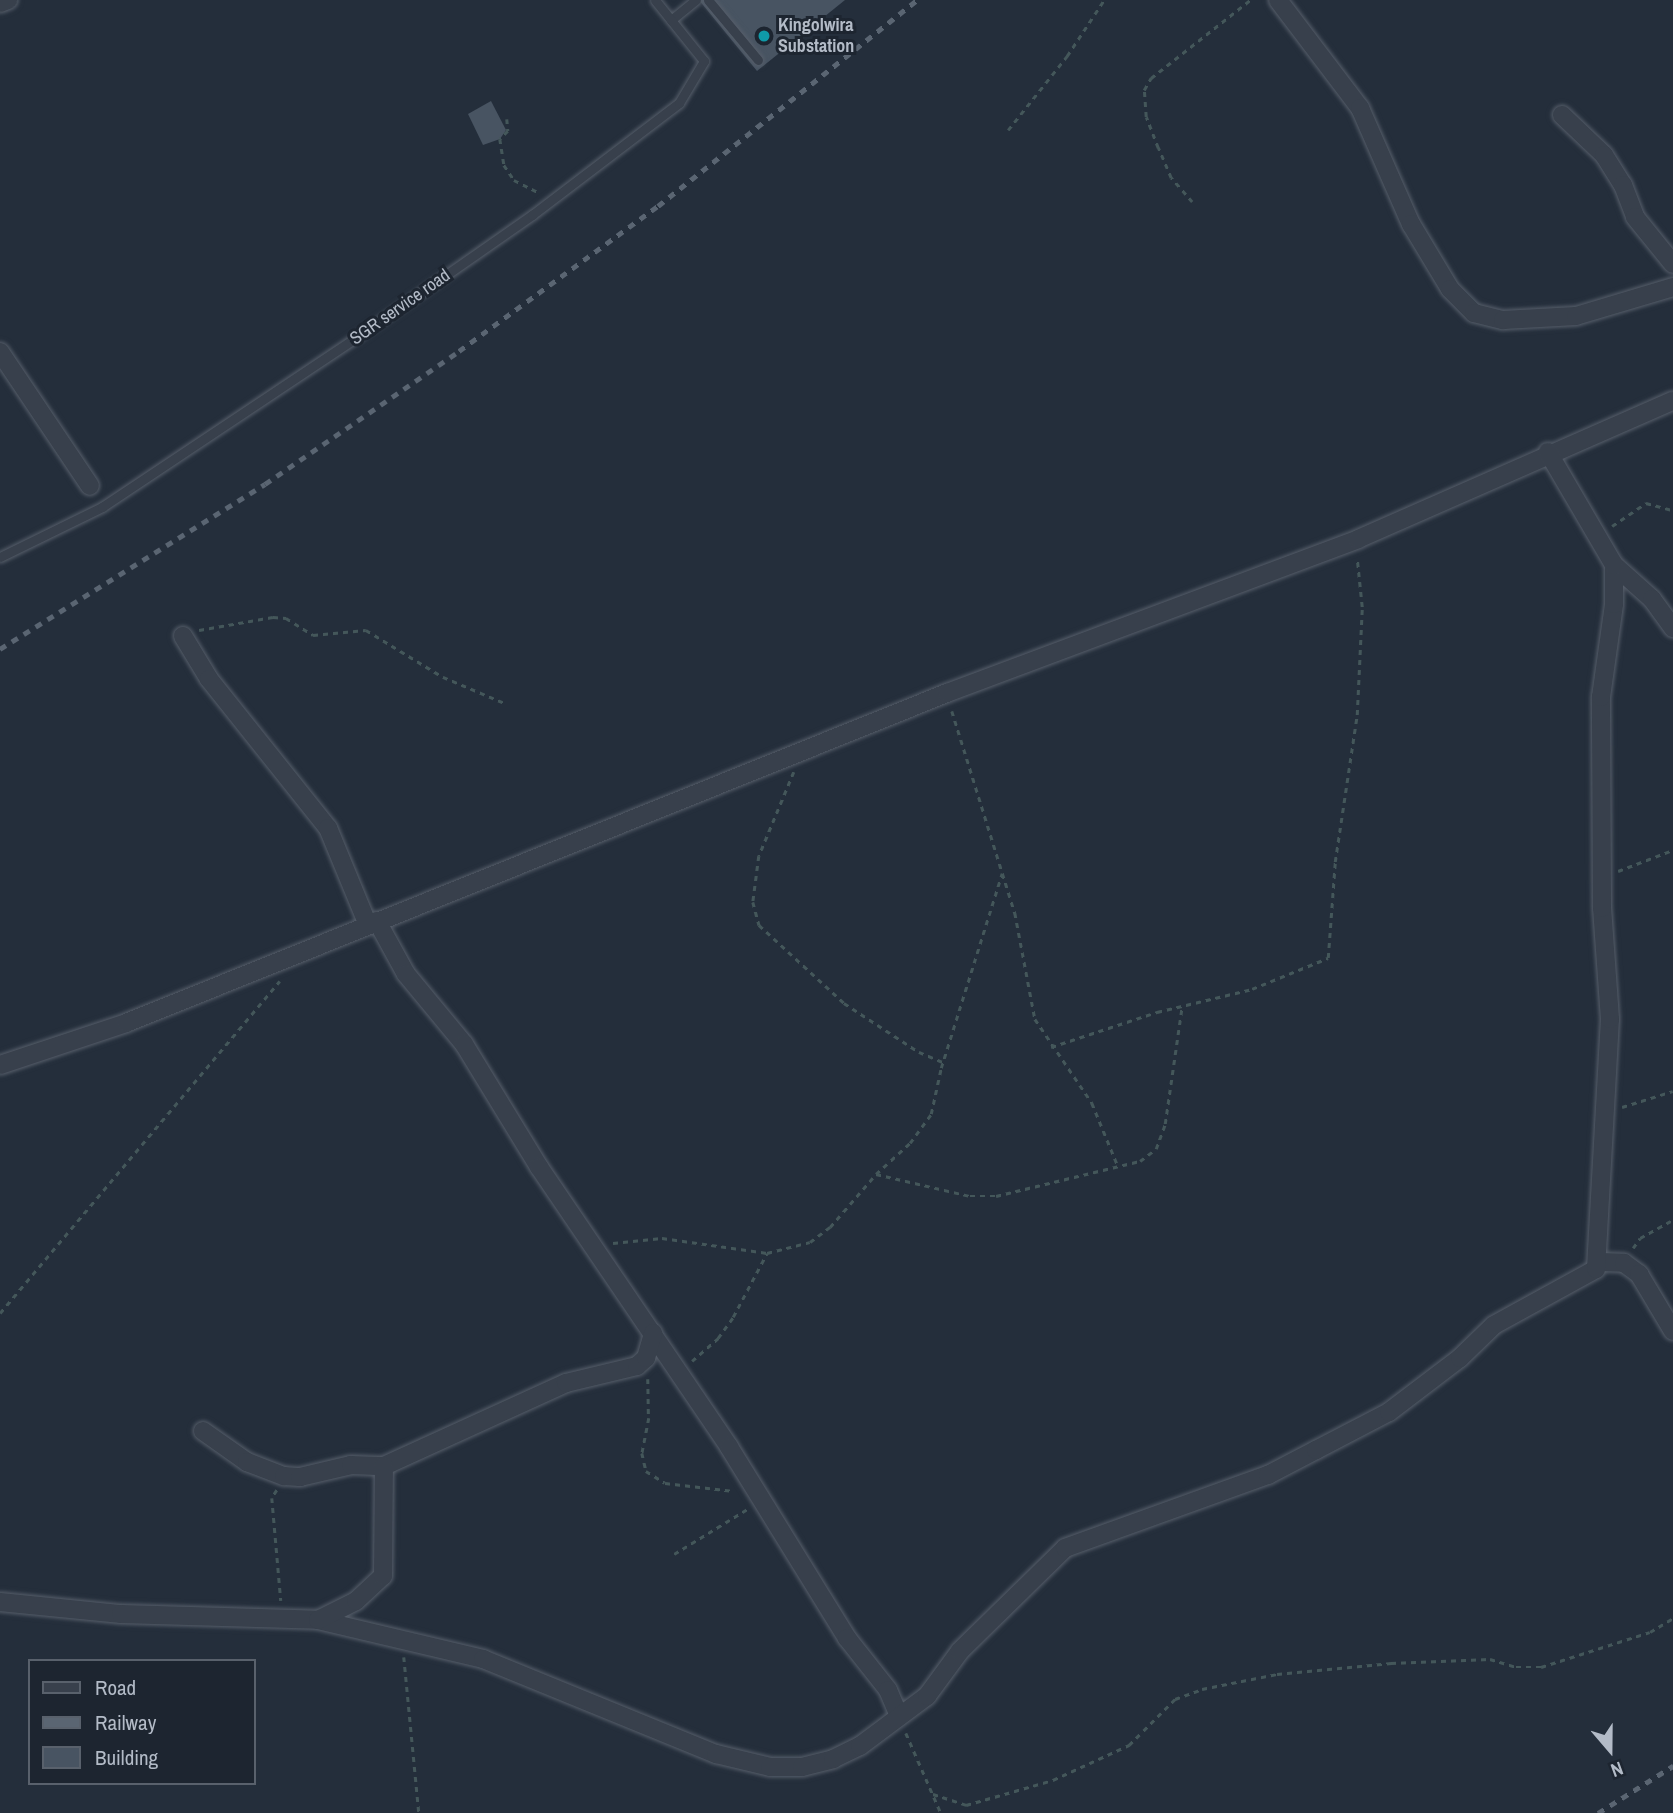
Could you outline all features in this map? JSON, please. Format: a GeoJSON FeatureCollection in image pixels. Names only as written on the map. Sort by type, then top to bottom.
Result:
{"type":"FeatureCollection","features":[{"type":"Feature","properties":{"kind":"street"},"geometry":{"type":"LineString","coordinates":[[0,3],[8,0]]}},
{"type":"Feature","properties":{"kind":"street"},"geometry":{"type":"LineString","coordinates":[[1278,0],[1360,108],[1411,224],[1450,289],[1474,313],[1503,320],[1576,316],[1673,287]]}},
{"type":"Feature","properties":{"kind":"street"},"geometry":{"type":"LineString","coordinates":[[1562,115],[1604,155],[1623,185],[1635,217],[1673,264]]}},
{"type":"Feature","properties":{"kind":"street"},"geometry":{"type":"LineString","coordinates":[[0,352],[90,486]]}},
{"type":"Feature","properties":{"kind":"street"},"geometry":{"type":"LineString","coordinates":[[0,1065],[126,1023],[947,693],[1354,540],[1548,452],[1673,401]]}},
{"type":"Feature","properties":{"kind":"street"},"geometry":{"type":"LineString","coordinates":[[1548,452],[1614,565],[1651,600],[1673,628]]}},
{"type":"Feature","properties":{"kind":"street"},"geometry":{"type":"LineString","coordinates":[[0,1602],[220,1618],[282,1616],[318,1620],[482,1659],[716,1754],[770,1767],[802,1766],[833,1759],[899,1717],[931,1692],[960,1651],[1065,1548],[1268,1475],[1364,1425],[1432,1380],[1494,1325],[1596,1269],[1600,1262],[1609,1019],[1601,873],[1601,697],[1614,604],[1614,565]]}},
{"type":"Feature","properties":{"kind":"street"},"geometry":{"type":"LineString","coordinates":[[183,636],[209,679],[328,828],[372,923],[406,974],[464,1044],[539,1167],[653,1333],[847,1638],[888,1690],[899,1717]]}},
{"type":"Feature","properties":{"kind":"street"},"geometry":{"type":"LineString","coordinates":[[1600,1262],[1624,1263],[1639,1275],[1673,1331]]}},
{"type":"Feature","properties":{"kind":"street"},"geometry":{"type":"LineString","coordinates":[[203,1431],[247,1462],[288,1476],[351,1465],[384,1466],[566,1383],[627,1370],[646,1359],[653,1333]]}},
{"type":"Feature","properties":{"kind":"street"},"geometry":{"type":"LineString","coordinates":[[318,1620],[356,1601],[383,1576],[384,1466]]}},
{"type":"Feature","properties":{"kind":"lane","name":"SGR service road"},"geometry":{"type":"LineString","coordinates":[[0,557],[102,507],[360,335],[551,200],[679,103],[704,61],[655,0]]}},
{"type":"Feature","properties":{"kind":"lane"},"geometry":{"type":"LineString","coordinates":[[671,20],[696,0]]}},
{"type":"Feature","properties":{"kind":"lane"},"geometry":{"type":"LineString","coordinates":[[708,0],[758,60]]}},
{"type":"Feature","properties":{"kind":"path"},"geometry":{"type":"LineString","coordinates":[[1008,130],[1067,56],[1104,0]]}},
{"type":"Feature","properties":{"kind":"path"},"geometry":{"type":"LineString","coordinates":[[1192,202],[1171,178],[1158,148],[1146,117],[1144,90],[1151,78],[1250,0]]}},
{"type":"Feature","properties":{"kind":"path"},"geometry":{"type":"LineString","coordinates":[[507,119],[508,131],[500,139],[504,165],[514,180],[551,200]]}},
{"type":"Feature","properties":{"kind":"path"},"geometry":{"type":"LineString","coordinates":[[1597,540],[1631,509],[1646,503],[1673,510]]}},
{"type":"Feature","properties":{"kind":"path"},"geometry":{"type":"LineString","coordinates":[[1051,1048],[1182,1006],[1252,989],[1328,958],[1335,862],[1357,715],[1362,607],[1354,540]]}},
{"type":"Feature","properties":{"kind":"path"},"geometry":{"type":"LineString","coordinates":[[183,636],[233,621],[273,617],[286,618],[313,635],[366,631],[443,677],[507,704]]}},
{"type":"Feature","properties":{"kind":"path"},"geometry":{"type":"LineString","coordinates":[[947,693],[1015,914],[1035,1019],[1051,1048],[1092,1103],[1118,1166]]}},
{"type":"Feature","properties":{"kind":"path"},"geometry":{"type":"LineString","coordinates":[[798,752],[791,785],[759,856],[753,902],[759,925],[844,1003],[919,1052],[943,1062]]}},
{"type":"Feature","properties":{"kind":"path"},"geometry":{"type":"LineString","coordinates":[[1601,873],[1632,869],[1673,850]]}},
{"type":"Feature","properties":{"kind":"path"},"geometry":{"type":"LineString","coordinates":[[596,1249],[624,1239],[662,1238],[767,1253],[810,1242],[830,1227],[876,1174],[910,1143],[931,1114],[943,1062],[1002,873]]}},
{"type":"Feature","properties":{"kind":"path"},"geometry":{"type":"LineString","coordinates":[[0,1313],[284,976]]}},
{"type":"Feature","properties":{"kind":"path"},"geometry":{"type":"LineString","coordinates":[[876,1174],[970,1196],[996,1196],[1140,1161],[1156,1149],[1170,1099],[1182,1006]]}},
{"type":"Feature","properties":{"kind":"path"},"geometry":{"type":"LineString","coordinates":[[1606,1112],[1673,1091]]}},
{"type":"Feature","properties":{"kind":"path"},"geometry":{"type":"LineString","coordinates":[[1624,1263],[1640,1238],[1673,1220]]}},
{"type":"Feature","properties":{"kind":"path"},"geometry":{"type":"LineString","coordinates":[[675,1371],[718,1338],[745,1300],[767,1253]]}},
{"type":"Feature","properties":{"kind":"path"},"geometry":{"type":"LineString","coordinates":[[646,1359],[650,1405],[642,1453],[646,1471],[665,1483],[724,1489],[760,1501]]}},
{"type":"Feature","properties":{"kind":"path"},"geometry":{"type":"LineString","coordinates":[[282,1616],[272,1498],[288,1476]]}},
{"type":"Feature","properties":{"kind":"path"},"geometry":{"type":"LineString","coordinates":[[674,1554],[760,1501]]}},
{"type":"Feature","properties":{"kind":"path"},"geometry":{"type":"LineString","coordinates":[[933,1794],[966,1805],[1054,1780],[1129,1745],[1175,1699],[1202,1689],[1277,1674],[1391,1663],[1490,1659],[1516,1667],[1541,1667],[1650,1632],[1673,1618]]}},
{"type":"Feature","properties":{"kind":"path"},"geometry":{"type":"LineString","coordinates":[[404,1641],[419,1813]]}},
{"type":"Feature","properties":{"kind":"path"},"geometry":{"type":"LineString","coordinates":[[899,1717],[942,1813]]}},
{"type":"Feature","properties":{"kind":"building","name":"Kingolwira Substation"},"geometry":{"type":"Polygon","coordinates":[[[699,0],[845,0],[757,71],[699,0]]]}},
{"type":"Feature","properties":{"kind":"building"},"geometry":{"type":"Polygon","coordinates":[[[491,101],[506,130],[500,139],[483,145],[468,114],[491,101]]]}},
{"type":"Feature","properties":{"kind":"railway"},"geometry":{"type":"LineString","coordinates":[[0,649],[265,484],[459,351],[658,206],[917,0]]}},
{"type":"Feature","properties":{"kind":"railway"},"geometry":{"type":"LineString","coordinates":[[1598,1813],[1673,1766]]}},
{"type":"Feature","properties":{"kind":"place","name":"Kingolwira Substation"},"geometry":{"type":"Point","coordinates":[764,36]}}]}
